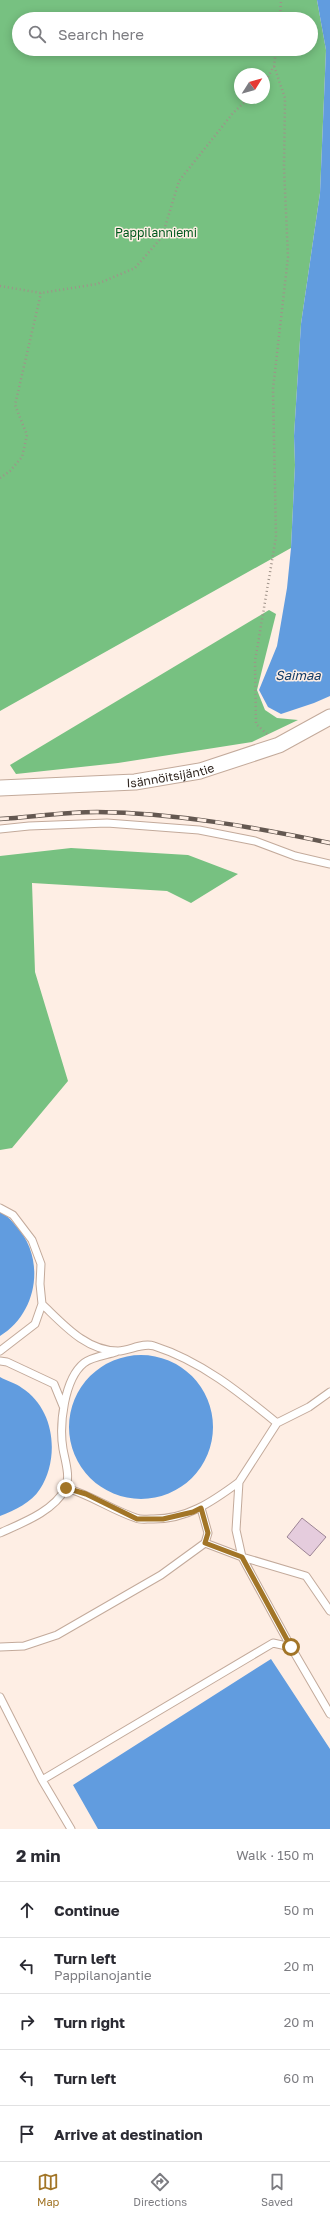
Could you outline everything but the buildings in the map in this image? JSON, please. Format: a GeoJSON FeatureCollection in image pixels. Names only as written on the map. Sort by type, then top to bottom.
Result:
{"type":"FeatureCollection","features":[{"type":"Feature","properties":{"kind":"street","name":"Isännöitsijäntie"},"geometry":{"type":"LineString","coordinates":[[0,788],[135,782],[200,771],[279,745],[330,717]]}},
{"type":"Feature","properties":{"kind":"lane"},"geometry":{"type":"LineString","coordinates":[[0,829],[29,826],[107,823],[199,830],[255,841],[295,856],[330,864]]}},
{"type":"Feature","properties":{"kind":"lane"},"geometry":{"type":"LineString","coordinates":[[0,1208],[13,1215],[32,1240],[41,1264],[40,1284],[42,1304],[35,1324],[0,1351]]}},
{"type":"Feature","properties":{"kind":"lane"},"geometry":{"type":"LineString","coordinates":[[42,1304],[75,1335],[91,1345],[117,1351]]}},
{"type":"Feature","properties":{"kind":"lane"},"geometry":{"type":"LineString","coordinates":[[0,1532],[29,1520],[52,1503],[66,1488],[67,1469],[60,1436],[63,1406],[72,1380],[84,1362],[117,1351],[151,1345],[182,1355],[243,1395],[277,1423]]}},
{"type":"Feature","properties":{"kind":"lane"},"geometry":{"type":"LineString","coordinates":[[0,1361],[13,1364],[54,1384],[63,1406]]}},
{"type":"Feature","properties":{"kind":"lane"},"geometry":{"type":"LineString","coordinates":[[66,1488],[86,1494],[137,1519],[163,1519],[193,1512],[239,1482],[277,1423],[310,1407],[330,1392]]}},
{"type":"Feature","properties":{"kind":"lane"},"geometry":{"type":"LineString","coordinates":[[239,1482],[236,1530],[242,1557],[291,1647],[330,1714]]}},
{"type":"Feature","properties":{"kind":"lane"},"geometry":{"type":"LineString","coordinates":[[0,1646],[24,1646],[57,1635],[161,1575],[205,1543],[208,1533],[201,1508]]}},
{"type":"Feature","properties":{"kind":"lane"},"geometry":{"type":"LineString","coordinates":[[205,1543],[242,1557],[306,1576],[330,1611]]}},
{"type":"Feature","properties":{"kind":"lane"},"geometry":{"type":"LineString","coordinates":[[42,1780],[273,1643],[291,1647]]}},
{"type":"Feature","properties":{"kind":"lane"},"geometry":{"type":"LineString","coordinates":[[0,1697],[42,1780],[71,1829]]}},
{"type":"Feature","properties":{"kind":"path"},"geometry":{"type":"LineString","coordinates":[[280,12],[281,0]]}},
{"type":"Feature","properties":{"kind":"path"},"geometry":{"type":"LineString","coordinates":[[270,73],[274,66],[275,56]]}},
{"type":"Feature","properties":{"kind":"path"},"geometry":{"type":"LineString","coordinates":[[274,66],[285,98],[284,168],[288,258],[273,389],[276,538],[255,661],[256,724],[279,745]]}},
{"type":"Feature","properties":{"kind":"path"},"geometry":{"type":"LineString","coordinates":[[0,286],[41,293],[97,284],[135,268],[162,237],[179,182],[233,113],[243,104]]}},
{"type":"Feature","properties":{"kind":"path"},"geometry":{"type":"LineString","coordinates":[[0,478],[10,471],[22,457],[27,435],[15,405],[41,293]]}},
{"type":"Feature","properties":{"kind":"green space","name":"Pappilanniemi"},"geometry":{"type":"Polygon","coordinates":[[[0,0],[317,0],[326,50],[320,193],[301,324],[294,436],[295,465],[291,548],[0,711],[0,0]]]}},
{"type":"Feature","properties":{"kind":"green space"},"geometry":{"type":"Polygon","coordinates":[[[269,610],[276,614],[257,690],[265,710],[277,718],[298,720],[252,742],[118,763],[16,774],[10,765],[269,610]]]}},
{"type":"Feature","properties":{"kind":"green space"},"geometry":{"type":"Polygon","coordinates":[[[71,848],[188,855],[238,874],[191,903],[167,891],[32,883],[35,972],[68,1081],[12,1148],[0,1150],[0,856],[71,848]]]}},
{"type":"Feature","properties":{"kind":"water","name":"Saimaa"},"geometry":{"type":"Polygon","coordinates":[[[317,0],[330,0],[330,696],[281,714],[268,707],[259,690],[277,646],[287,588],[291,548],[295,465],[294,436],[301,324],[320,193],[326,50],[317,0]]]}},
{"type":"Feature","properties":{"kind":"water"},"geometry":{"type":"Polygon","coordinates":[[[0,1212],[11,1220],[16,1226],[32,1253],[34,1284],[30,1300],[23,1314],[13,1326],[0,1336],[0,1212]]]}},
{"type":"Feature","properties":{"kind":"water"},"geometry":{"type":"Polygon","coordinates":[[[141,1355],[162,1358],[181,1367],[192,1376],[201,1387],[210,1406],[213,1427],[210,1448],[201,1467],[192,1478],[181,1487],[162,1496],[141,1499],[120,1496],[101,1487],[90,1478],[81,1467],[72,1448],[69,1427],[72,1406],[81,1387],[90,1376],[101,1367],[120,1358],[141,1355]]]}},
{"type":"Feature","properties":{"kind":"water"},"geometry":{"type":"Polygon","coordinates":[[[0,1377],[22,1388],[33,1397],[42,1408],[51,1435],[52,1449],[46,1477],[40,1489],[22,1506],[0,1516],[0,1377]]]}},
{"type":"Feature","properties":{"kind":"water"},"geometry":{"type":"Polygon","coordinates":[[[271,1659],[330,1749],[330,1829],[98,1829],[73,1785],[271,1659]]]}},
{"type":"Feature","properties":{"kind":"railway"},"geometry":{"type":"LineString","coordinates":[[0,819],[85,812],[156,815],[243,826],[330,843]]}},
{"type":"Feature","properties":{"kind":"route"},"geometry":{"type":"LineString","coordinates":[[66,1488],[86,1494],[137,1519],[163,1519],[193,1512],[201,1508],[208,1533],[205,1543],[242,1557],[291,1647]]}}]}
